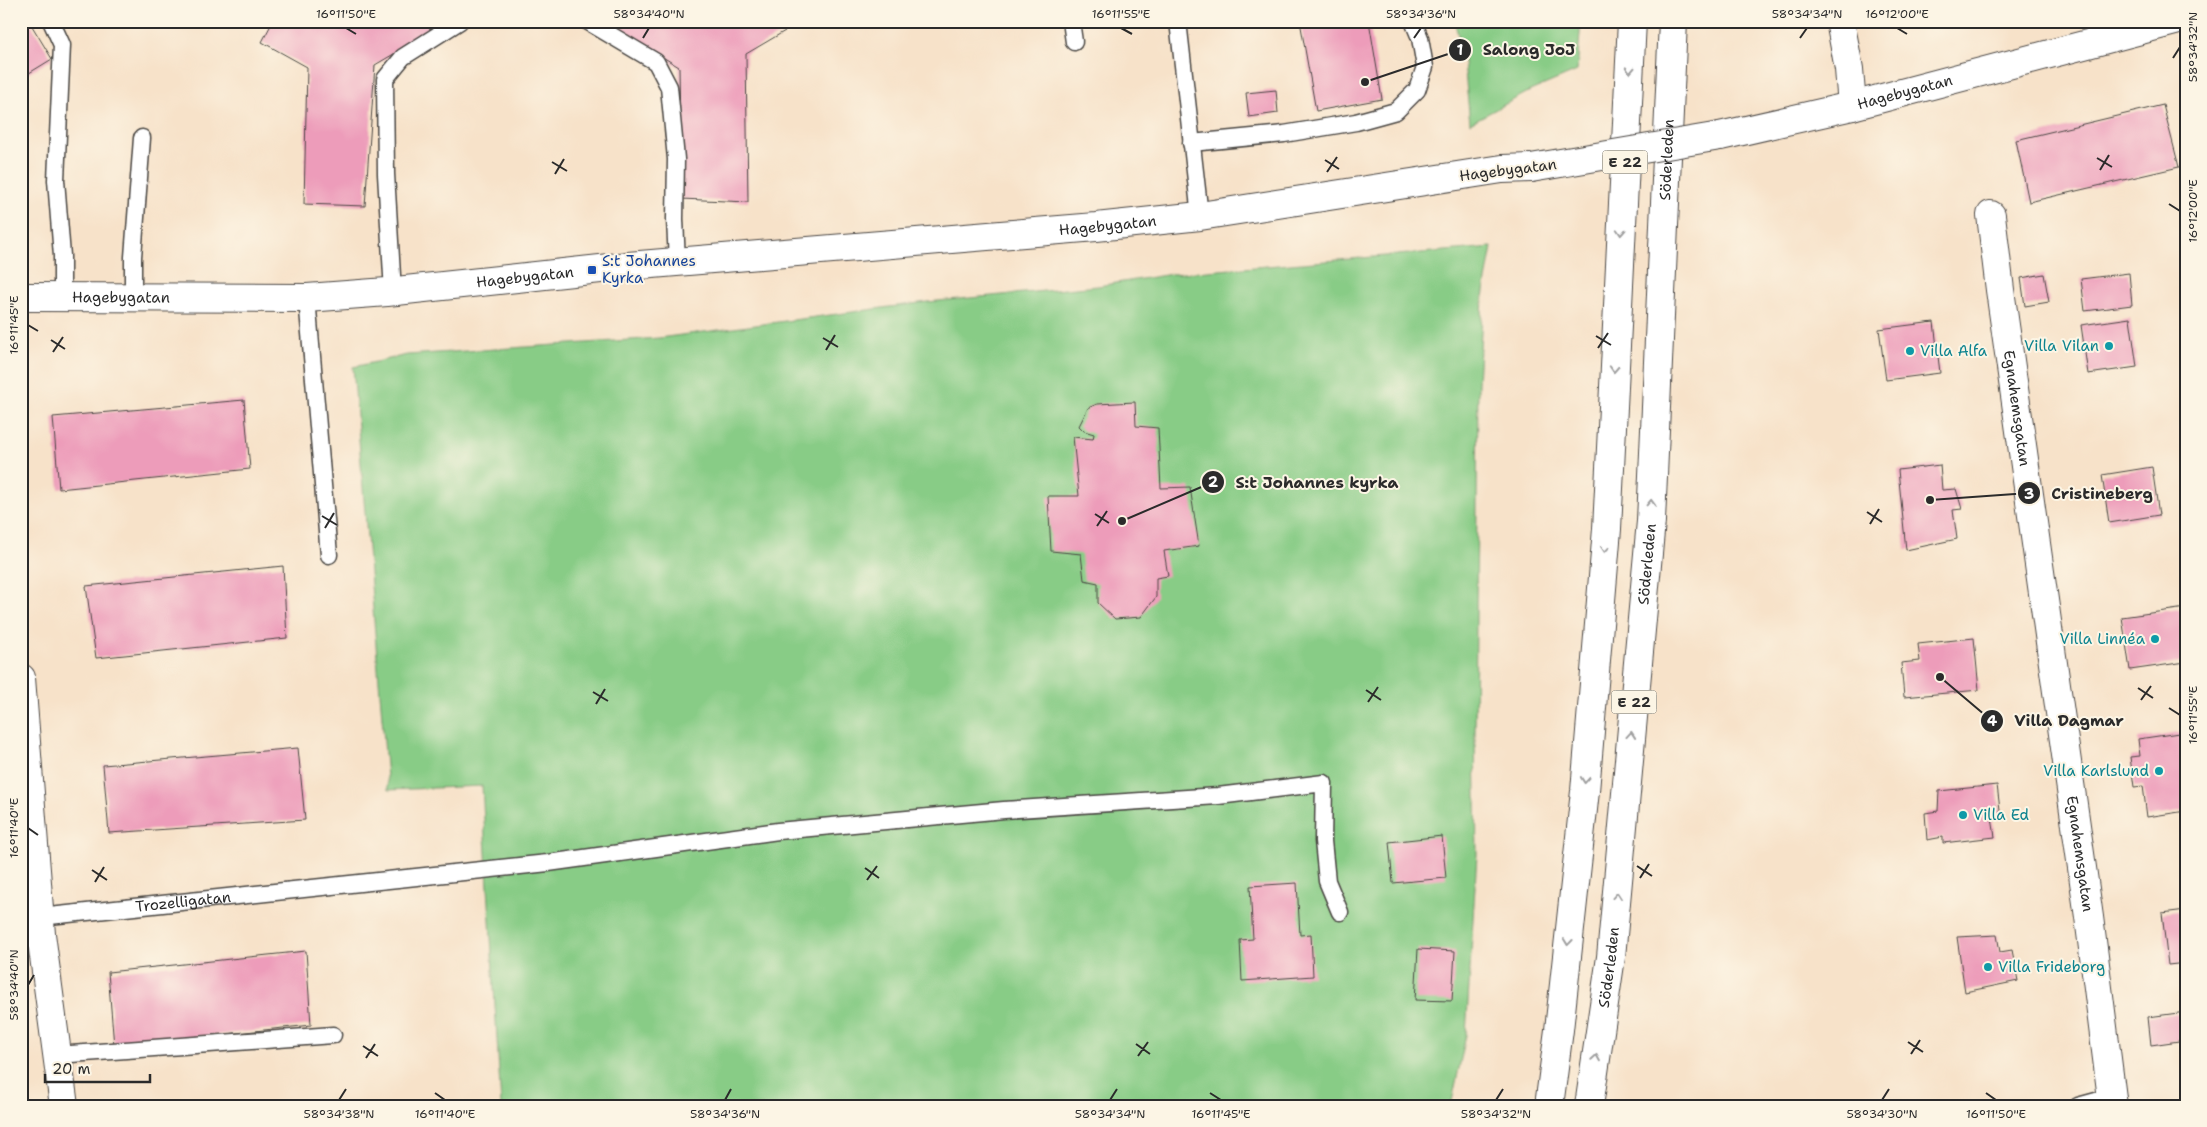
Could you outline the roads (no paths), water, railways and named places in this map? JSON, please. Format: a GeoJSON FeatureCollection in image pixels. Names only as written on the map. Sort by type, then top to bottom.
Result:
{"type":"FeatureCollection","features":[{"type":"Feature","properties":{"kind":"main road","name":"E 22"},"geometry":{"type":"LineString","coordinates":[[1549,1106],[1585,790],[1607,529],[1632,21]]}},
{"type":"Feature","properties":{"kind":"main road","name":"Söderleden"},"geometry":{"type":"LineString","coordinates":[[1589,1106],[1611,957],[1650,521],[1673,21]]}},
{"type":"Feature","properties":{"kind":"main road"},"geometry":{"type":"LineString","coordinates":[[1840,21],[1849,69],[1852,106]]}},
{"type":"Feature","properties":{"kind":"main road","name":"Hagebygatan"},"geometry":{"type":"LineString","coordinates":[[21,297],[306,298],[393,292],[677,262],[1200,216],[1502,169],[1531,168],[1720,136],[1852,106],[2175,21]]}},
{"type":"Feature","properties":{"kind":"main road","name":"Egnahemsgatan"},"geometry":{"type":"LineString","coordinates":[[1991,215],[2001,300],[2089,917],[2112,1101]]}},
{"type":"Feature","properties":{"kind":"main road"},"geometry":{"type":"LineString","coordinates":[[21,678],[34,929],[57,1055],[64,1106]]}},
{"type":"Feature","properties":{"kind":"lane"},"geometry":{"type":"LineString","coordinates":[[51,21],[62,45],[56,180],[62,256],[62,297]]}},
{"type":"Feature","properties":{"kind":"lane"},"geometry":{"type":"LineString","coordinates":[[393,292],[386,174],[384,79],[403,57],[460,21]]}},
{"type":"Feature","properties":{"kind":"lane"},"geometry":{"type":"LineString","coordinates":[[587,21],[656,62],[669,87],[676,159],[675,220],[677,262]]}},
{"type":"Feature","properties":{"kind":"lane"},"geometry":{"type":"LineString","coordinates":[[1071,21],[1074,42]]}},
{"type":"Feature","properties":{"kind":"lane"},"geometry":{"type":"LineString","coordinates":[[1178,21],[1200,216]]}},
{"type":"Feature","properties":{"kind":"lane"},"geometry":{"type":"LineString","coordinates":[[1191,143],[1284,134],[1356,122],[1396,111],[1417,90],[1425,67],[1420,38],[1413,21]]}},
{"type":"Feature","properties":{"kind":"lane"},"geometry":{"type":"LineString","coordinates":[[134,297],[133,257],[142,138]]}},
{"type":"Feature","properties":{"kind":"lane"},"geometry":{"type":"LineString","coordinates":[[306,298],[329,555]]}},
{"type":"Feature","properties":{"kind":"lane","name":"Trozelligatan"},"geometry":{"type":"LineString","coordinates":[[34,929],[325,886],[548,863],[778,831],[1004,810],[1218,796],[1324,782],[1323,841],[1326,873],[1327,881],[1340,912]]}},
{"type":"Feature","properties":{"kind":"lane"},"geometry":{"type":"LineString","coordinates":[[57,1055],[333,1035]]}},
{"type":"Feature","properties":{"kind":"lane"},"geometry":{"type":"LineString","coordinates":[[2078,1106],[2112,1101]]}},
{"type":"Feature","properties":{"kind":"place","name":"Salong JoJ"},"geometry":{"type":"Point","coordinates":[1365,82]}},
{"type":"Feature","properties":{"kind":"place","name":"S:t Johannes Kyrka"},"geometry":{"type":"Point","coordinates":[592,270]}},
{"type":"Feature","properties":{"kind":"place","name":"Villa Vilan"},"geometry":{"type":"Point","coordinates":[2109,346]}},
{"type":"Feature","properties":{"kind":"place","name":"Villa Alfa"},"geometry":{"type":"Point","coordinates":[1910,351]}},
{"type":"Feature","properties":{"kind":"place","name":"Cristineberg"},"geometry":{"type":"Point","coordinates":[1930,500]}},
{"type":"Feature","properties":{"kind":"place","name":"S:t Johannes kyrka"},"geometry":{"type":"Point","coordinates":[1122,521]}},
{"type":"Feature","properties":{"kind":"place","name":"Villa Linnéa"},"geometry":{"type":"Point","coordinates":[2155,639]}},
{"type":"Feature","properties":{"kind":"place","name":"Villa Dagmar"},"geometry":{"type":"Point","coordinates":[1940,677]}},
{"type":"Feature","properties":{"kind":"place","name":"Villa Karlslund"},"geometry":{"type":"Point","coordinates":[2159,771]}},
{"type":"Feature","properties":{"kind":"place","name":"Villa Ed"},"geometry":{"type":"Point","coordinates":[1963,815]}},
{"type":"Feature","properties":{"kind":"place","name":"Villa Frideborg"},"geometry":{"type":"Point","coordinates":[1988,967]}}]}
